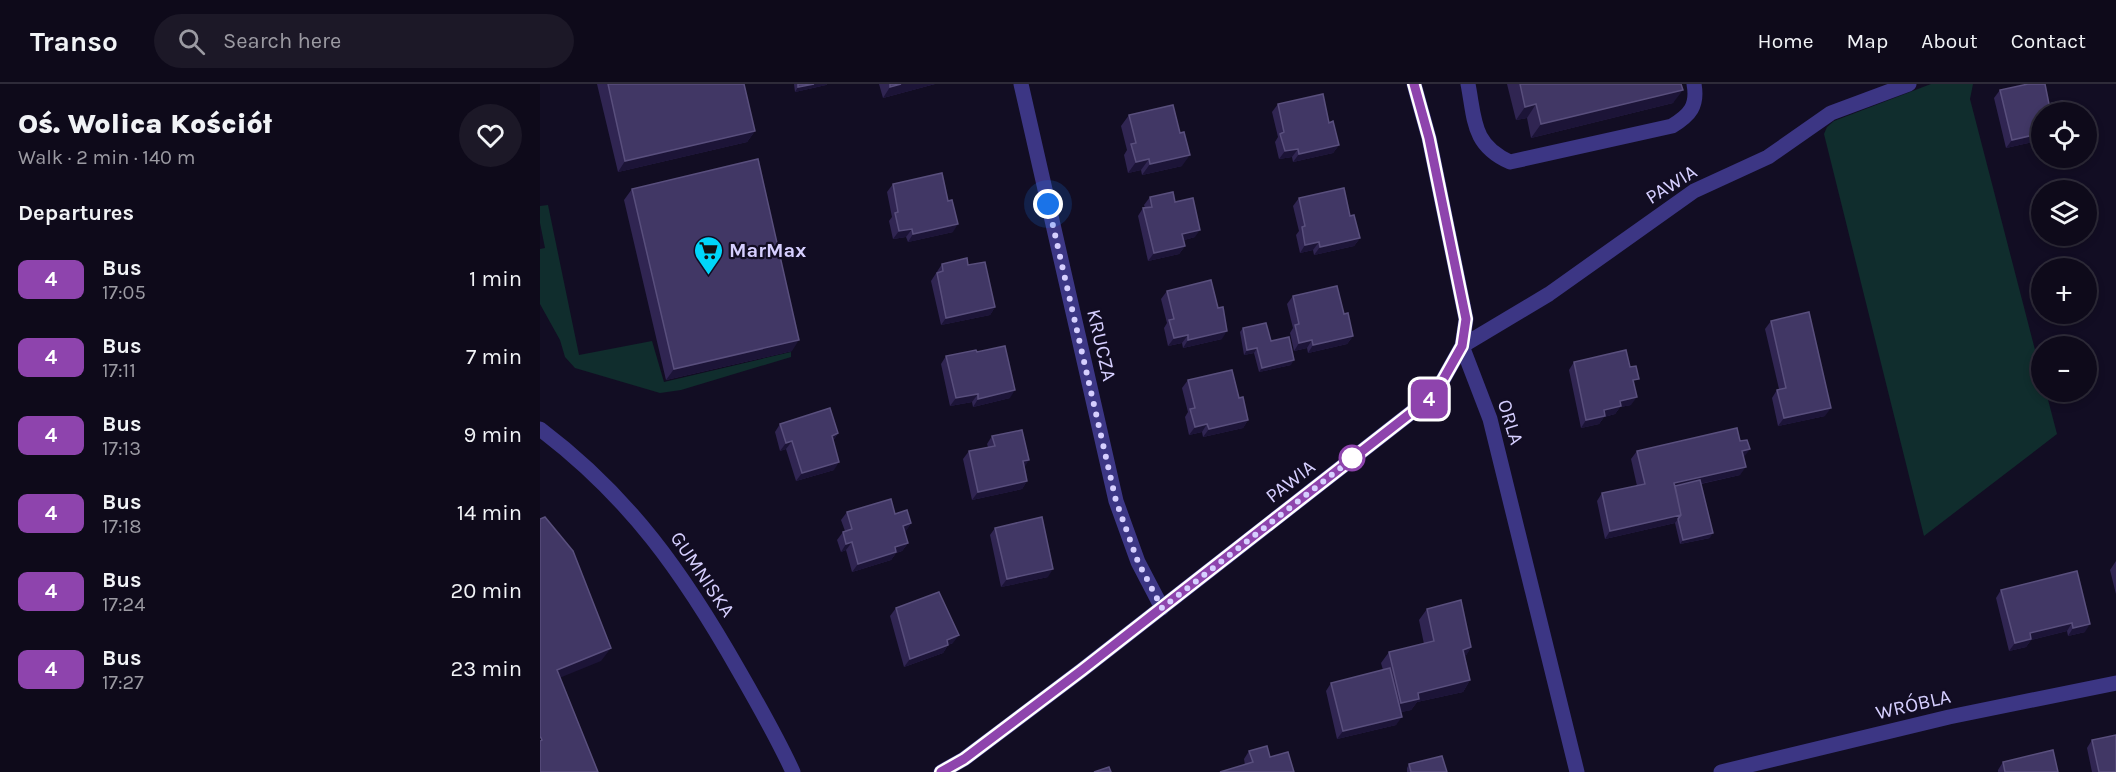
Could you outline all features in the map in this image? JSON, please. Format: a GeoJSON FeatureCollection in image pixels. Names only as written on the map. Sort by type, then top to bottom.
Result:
{"type":"FeatureCollection","features":[{"type":"Feature","properties":{"kind":"street","name":"KRUCZA"},"geometry":{"type":"LineString","coordinates":[[1021,84],[1116,501],[1138,562],[1162,608]]}},
{"type":"Feature","properties":{"kind":"street","name":"ORLA"},"geometry":{"type":"LineString","coordinates":[[1414,84],[1429,138],[1466,319],[1462,346],[1491,419],[1576,772]]}},
{"type":"Feature","properties":{"kind":"street"},"geometry":{"type":"LineString","coordinates":[[1468,84],[1477,133],[1484,146],[1510,162],[1672,126],[1693,109],[1696,96],[1694,84]]}},
{"type":"Feature","properties":{"kind":"street","name":"PAWIA"},"geometry":{"type":"LineString","coordinates":[[941,772],[964,759],[1162,608],[1435,394],[1462,346],[1549,294],[1694,191],[1768,158],[1831,113],[1909,84]]}},
{"type":"Feature","properties":{"kind":"street","name":"GUMNISKA"},"geometry":{"type":"LineString","coordinates":[[540,429],[563,446],[615,495],[679,572],[702,606],[781,746],[793,772]]}},
{"type":"Feature","properties":{"kind":"street","name":"WRÓBLA"},"geometry":{"type":"LineString","coordinates":[[1720,772],[1949,717],[2116,682]]}},
{"type":"Feature","properties":{"kind":"green space"},"geometry":{"type":"Polygon","coordinates":[[[1931,84],[1973,84],[1970,99],[2031,336],[2031,402],[2049,402],[2057,434],[1924,536],[1824,134],[1827,127],[1834,121],[1931,84]]]}},
{"type":"Feature","properties":{"kind":"green space"},"geometry":{"type":"Polygon","coordinates":[[[548,205],[579,355],[652,341],[664,382],[791,352],[791,357],[681,390],[660,393],[575,368],[565,357],[560,340],[540,304],[540,249],[545,248],[540,223],[540,206],[548,205]]]}},
{"type":"Feature","properties":{"kind":"building"},"geometry":{"type":"Polygon","coordinates":[[[608,84],[744,84],[755,131],[625,161],[608,84]]]}},
{"type":"Feature","properties":{"kind":"building"},"geometry":{"type":"Polygon","coordinates":[[[798,84],[814,84],[798,87],[798,84]]]}},
{"type":"Feature","properties":{"kind":"building"},"geometry":{"type":"Polygon","coordinates":[[[1520,84],[1681,84],[1683,90],[1541,124],[1536,104],[1525,107],[1520,84]]]}},
{"type":"Feature","properties":{"kind":"building"},"geometry":{"type":"Polygon","coordinates":[[[2028,84],[2045,84],[2049,102],[2031,102],[2031,136],[2012,140],[2000,90],[2028,84]]]}},
{"type":"Feature","properties":{"kind":"building"},"geometry":{"type":"Polygon","coordinates":[[[1323,94],[1329,123],[1333,121],[1339,145],[1299,154],[1298,149],[1285,151],[1280,134],[1284,132],[1278,104],[1323,94]]]}},
{"type":"Feature","properties":{"kind":"building"},"geometry":{"type":"Polygon","coordinates":[[[1173,105],[1180,133],[1184,132],[1190,155],[1150,164],[1149,159],[1136,162],[1131,144],[1136,143],[1129,115],[1173,105]]]}},
{"type":"Feature","properties":{"kind":"building","name":"MarMax"},"geometry":{"type":"Polygon","coordinates":[[[758,159],[799,340],[674,369],[632,189],[758,159]]]}},
{"type":"Feature","properties":{"kind":"building"},"geometry":{"type":"Polygon","coordinates":[[[942,173],[948,201],[952,200],[958,224],[913,234],[912,229],[899,231],[893,184],[942,173]]]}},
{"type":"Feature","properties":{"kind":"building"},"geometry":{"type":"Polygon","coordinates":[[[1344,188],[1350,216],[1354,215],[1360,238],[1320,247],[1319,242],[1305,245],[1302,227],[1305,226],[1299,198],[1344,188]]]}},
{"type":"Feature","properties":{"kind":"building"},"geometry":{"type":"Polygon","coordinates":[[[1173,192],[1175,202],[1193,198],[1200,230],[1182,234],[1185,246],[1154,253],[1143,208],[1152,207],[1150,197],[1173,192]]]}},
{"type":"Feature","properties":{"kind":"building"},"geometry":{"type":"Polygon","coordinates":[[[967,258],[968,265],[985,262],[995,307],[946,318],[937,273],[943,271],[942,264],[967,258]]]}},
{"type":"Feature","properties":{"kind":"building"},"geometry":{"type":"Polygon","coordinates":[[[1211,280],[1218,308],[1223,307],[1227,331],[1188,340],[1188,335],[1174,338],[1169,320],[1174,319],[1167,291],[1211,280]]]}},
{"type":"Feature","properties":{"kind":"building"},"geometry":{"type":"Polygon","coordinates":[[[1337,286],[1344,314],[1348,313],[1353,336],[1313,345],[1312,340],[1299,343],[1295,325],[1299,324],[1293,296],[1337,286]]]}},
{"type":"Feature","properties":{"kind":"building"},"geometry":{"type":"Polygon","coordinates":[[[1809,312],[1831,408],[1784,418],[1777,390],[1786,388],[1771,321],[1809,312]]]}},
{"type":"Feature","properties":{"kind":"building"},"geometry":{"type":"Polygon","coordinates":[[[1266,323],[1271,341],[1289,337],[1294,360],[1262,368],[1257,348],[1247,350],[1243,328],[1266,323]]]}},
{"type":"Feature","properties":{"kind":"building"},"geometry":{"type":"Polygon","coordinates":[[[1005,346],[1015,390],[978,399],[978,394],[956,398],[946,356],[1005,346]]]}},
{"type":"Feature","properties":{"kind":"building"},"geometry":{"type":"Polygon","coordinates":[[[1626,350],[1630,367],[1636,366],[1639,379],[1633,380],[1637,397],[1620,401],[1621,406],[1604,410],[1605,416],[1586,420],[1574,362],[1626,350]]]}},
{"type":"Feature","properties":{"kind":"building"},"geometry":{"type":"Polygon","coordinates":[[[1232,370],[1239,398],[1243,397],[1248,420],[1209,429],[1207,424],[1195,427],[1190,409],[1195,408],[1188,380],[1232,370]]]}},
{"type":"Feature","properties":{"kind":"building"},"geometry":{"type":"Polygon","coordinates":[[[830,408],[838,433],[832,436],[839,462],[802,473],[792,441],[786,443],[780,424],[830,408]]]}},
{"type":"Feature","properties":{"kind":"building"},"geometry":{"type":"Polygon","coordinates":[[[1737,428],[1740,441],[1747,440],[1750,449],[1742,451],[1746,467],[1674,483],[1681,515],[1610,531],[1602,493],[1645,484],[1637,451],[1737,428]]]}},
{"type":"Feature","properties":{"kind":"building"},"geometry":{"type":"Polygon","coordinates":[[[1022,430],[1029,460],[1023,461],[1027,481],[978,492],[969,451],[995,446],[992,436],[1022,430]]]}},
{"type":"Feature","properties":{"kind":"building"},"geometry":{"type":"Polygon","coordinates":[[[1700,480],[1713,533],[1683,540],[1678,519],[1681,515],[1675,486],[1700,480]]]}},
{"type":"Feature","properties":{"kind":"building"},"geometry":{"type":"Polygon","coordinates":[[[891,499],[895,514],[907,510],[911,523],[903,526],[908,543],[895,547],[896,552],[858,564],[852,542],[846,544],[843,532],[852,529],[847,512],[891,499]]]}},
{"type":"Feature","properties":{"kind":"building"},"geometry":{"type":"Polygon","coordinates":[[[545,517],[573,551],[611,648],[557,670],[598,772],[540,772],[540,741],[542,740],[540,736],[540,519],[545,517]]]}},
{"type":"Feature","properties":{"kind":"building"},"geometry":{"type":"Polygon","coordinates":[[[1042,517],[1053,569],[1007,579],[995,528],[1042,517]]]}},
{"type":"Feature","properties":{"kind":"building"},"geometry":{"type":"Polygon","coordinates":[[[2077,571],[2090,624],[2073,628],[2072,623],[2030,633],[2031,639],[2015,643],[2001,590],[2077,571]]]}},
{"type":"Feature","properties":{"kind":"building"},"geometry":{"type":"Polygon","coordinates":[[[939,592],[959,635],[947,640],[948,645],[910,659],[896,608],[939,592]]]}},
{"type":"Feature","properties":{"kind":"building"},"geometry":{"type":"Polygon","coordinates":[[[1461,600],[1471,647],[1463,650],[1470,680],[1418,693],[1419,699],[1401,703],[1389,652],[1434,641],[1427,609],[1461,600]]]}},
{"type":"Feature","properties":{"kind":"building"},"geometry":{"type":"Polygon","coordinates":[[[1390,668],[1402,717],[1343,731],[1331,683],[1390,668]]]}},
{"type":"Feature","properties":{"kind":"building"},"geometry":{"type":"Polygon","coordinates":[[[2116,735],[2116,772],[2099,772],[2092,740],[2116,735]]]}},
{"type":"Feature","properties":{"kind":"building"},"geometry":{"type":"Polygon","coordinates":[[[1267,746],[1270,757],[1288,752],[1294,772],[1220,772],[1253,762],[1249,751],[1267,746]]]}},
{"type":"Feature","properties":{"kind":"building"},"geometry":{"type":"Polygon","coordinates":[[[2053,750],[2058,772],[2005,772],[2003,762],[2053,750]]]}},
{"type":"Feature","properties":{"kind":"building"},"geometry":{"type":"Polygon","coordinates":[[[1442,756],[1447,772],[1411,772],[1409,764],[1442,756]]]}},
{"type":"Feature","properties":{"kind":"building"},"geometry":{"type":"Polygon","coordinates":[[[1109,767],[1111,772],[1094,772],[1109,767]]]}},
{"type":"Feature","properties":{"kind":"bus line","name":"4"},"geometry":{"type":"LineString","coordinates":[[941,772],[964,759],[1082,670],[1435,394],[1462,346],[1466,319],[1429,138],[1414,84]]}},
{"type":"Feature","properties":{"kind":"place","name":"MarMax"},"geometry":{"type":"Point","coordinates":[708,276]}},
{"type":"Feature","properties":{"kind":"route"},"geometry":{"type":"LineString","coordinates":[[1048,204],[1116,501],[1138,562],[1162,608],[1357,455],[1352,458]]}}]}
